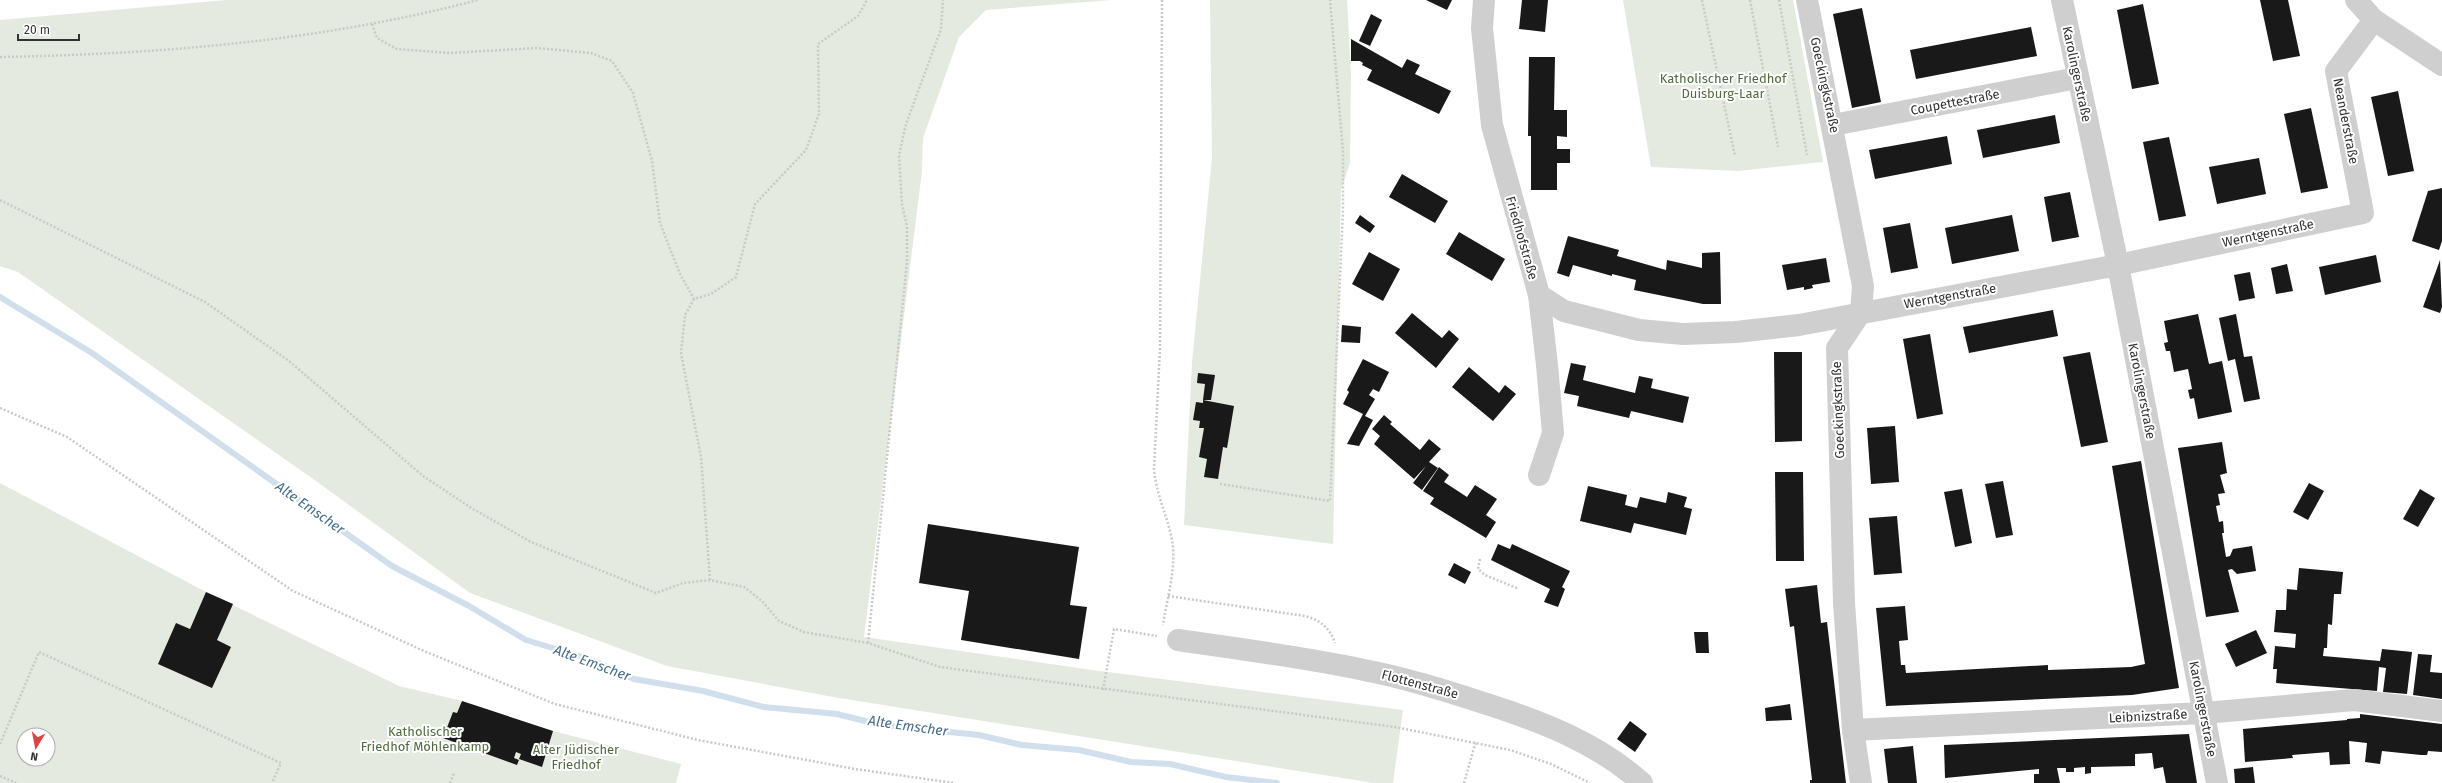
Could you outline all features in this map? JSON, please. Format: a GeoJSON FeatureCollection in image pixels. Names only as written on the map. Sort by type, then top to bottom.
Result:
{"type":"FeatureCollection","features":[{"type":"Feature","properties":{"kind":"street","name":"Friedhofstraße"},"geometry":{"type":"LineString","coordinates":[[1484,0],[1482,28],[1492,125],[1539,296],[1553,432],[1539,475]]}},
{"type":"Feature","properties":{"kind":"street","name":"Goeckingkstraße"},"geometry":{"type":"LineString","coordinates":[[1807,0],[1833,125],[1863,286],[1861,312],[1837,348],[1844,603],[1854,730],[1861,783]]}},
{"type":"Feature","properties":{"kind":"street","name":"Karolingerstraße"},"geometry":{"type":"LineString","coordinates":[[2062,0],[2077,78],[2118,265],[2217,783]]}},
{"type":"Feature","properties":{"kind":"street"},"geometry":{"type":"LineString","coordinates":[[2356,0],[2374,20],[2442,65]]}},
{"type":"Feature","properties":{"kind":"street","name":"Neanderstraße"},"geometry":{"type":"LineString","coordinates":[[2363,213],[2336,71],[2374,20]]}},
{"type":"Feature","properties":{"kind":"street","name":"Coupettestraße"},"geometry":{"type":"LineString","coordinates":[[1833,125],[2077,78]]}},
{"type":"Feature","properties":{"kind":"street","name":"Werntgenstraße"},"geometry":{"type":"LineString","coordinates":[[1539,296],[1564,311],[1601,322],[1639,330],[1682,334],[1736,332],[1799,325],[1861,312],[2118,265],[2363,213]]}},
{"type":"Feature","properties":{"kind":"street","name":"Flottenstraße"},"geometry":{"type":"LineString","coordinates":[[1167,635],[1336,664],[1450,692],[1540,722],[1606,755],[1642,783]]}},
{"type":"Feature","properties":{"kind":"street","name":"Leibnizstraße"},"geometry":{"type":"LineString","coordinates":[[1854,730],[2204,713],[2354,700],[2442,711]]}},
{"type":"Feature","properties":{"kind":"path"},"geometry":{"type":"LineString","coordinates":[[0,57],[87,55],[214,47],[372,24],[434,12],[478,0]]}},
{"type":"Feature","properties":{"kind":"path"},"geometry":{"type":"LineString","coordinates":[[710,580],[701,457],[680,353],[685,315],[694,299],[711,294],[736,277],[755,204],[806,150],[819,114],[818,44],[858,16],[867,0]]}},
{"type":"Feature","properties":{"kind":"path"},"geometry":{"type":"LineString","coordinates":[[868,643],[907,262],[907,226],[902,205],[899,155],[906,124],[941,29],[943,0]]}},
{"type":"Feature","properties":{"kind":"path"},"geometry":{"type":"LineString","coordinates":[[1103,690],[1114,629],[1167,635],[1168,596],[1172,566],[1172,541],[1158,499],[1154,469],[1160,348],[1162,0]]}},
{"type":"Feature","properties":{"kind":"path"},"geometry":{"type":"LineString","coordinates":[[1220,484],[1330,501],[1343,210],[1343,152],[1330,0]]}},
{"type":"Feature","properties":{"kind":"path"},"geometry":{"type":"LineString","coordinates":[[1702,0],[1734,156]]}},
{"type":"Feature","properties":{"kind":"path"},"geometry":{"type":"LineString","coordinates":[[1750,0],[1778,147]]}},
{"type":"Feature","properties":{"kind":"path"},"geometry":{"type":"LineString","coordinates":[[1779,0],[1808,155]]}},
{"type":"Feature","properties":{"kind":"path"},"geometry":{"type":"LineString","coordinates":[[372,24],[377,38],[397,49],[450,52],[537,48],[591,52],[612,61],[633,93],[652,161],[660,223],[680,274],[694,299]]}},
{"type":"Feature","properties":{"kind":"path"},"geometry":{"type":"LineString","coordinates":[[0,200],[205,302],[289,361],[423,476],[474,509],[531,542],[656,593],[683,583],[710,580],[744,587],[762,601],[779,621],[804,632],[868,643],[940,667],[1103,690],[1259,708],[1395,727],[1476,741],[1551,764],[1590,783]]}},
{"type":"Feature","properties":{"kind":"path"},"geometry":{"type":"LineString","coordinates":[[0,408],[67,437],[293,591],[424,651],[555,704],[698,740],[856,769],[954,783]]}},
{"type":"Feature","properties":{"kind":"path"},"geometry":{"type":"LineString","coordinates":[[1480,559],[1478,570],[1485,575],[1519,589]]}},
{"type":"Feature","properties":{"kind":"path"},"geometry":{"type":"LineString","coordinates":[[1168,596],[1314,618],[1326,627],[1331,634],[1336,648],[1336,664]]}},
{"type":"Feature","properties":{"kind":"path"},"geometry":{"type":"LineString","coordinates":[[0,744],[39,652],[281,763],[272,783]]}},
{"type":"Feature","properties":{"kind":"path"},"geometry":{"type":"LineString","coordinates":[[1464,783],[1476,741]]}},
{"type":"Feature","properties":{"kind":"path"},"geometry":{"type":"LineString","coordinates":[[450,783],[454,774]]}},
{"type":"Feature","properties":{"kind":"path"},"geometry":{"type":"LineString","coordinates":[[0,776],[16,783]]}},
{"type":"Feature","properties":{"kind":"green space"},"geometry":{"type":"Polygon","coordinates":[[[227,0],[1112,0],[986,10],[959,37],[923,138],[922,171],[864,637],[1092,670],[1403,710],[1393,783],[1374,783],[833,697],[667,666],[470,593],[316,481],[18,272],[0,266],[0,20],[227,0]]]}},
{"type":"Feature","properties":{"kind":"green space"},"geometry":{"type":"Polygon","coordinates":[[[1210,0],[1347,0],[1351,74],[1350,163],[1341,190],[1333,544],[1184,525],[1192,362],[1212,158],[1210,0]]]}},
{"type":"Feature","properties":{"kind":"green space","name":"Katholischer Friedhof Duisburg-Laar"},"geometry":{"type":"Polygon","coordinates":[[[1623,0],[1793,0],[1823,162],[1738,171],[1651,167],[1623,0]]]}},
{"type":"Feature","properties":{"kind":"green space"},"geometry":{"type":"Polygon","coordinates":[[[0,483],[206,592],[399,686],[462,701],[553,731],[681,764],[676,783],[0,783],[0,483]]]}},
{"type":"Feature","properties":{"kind":"building"},"geometry":{"type":"Polygon","coordinates":[[[1426,0],[1452,0],[1447,10],[1426,0]]]}},
{"type":"Feature","properties":{"kind":"building"},"geometry":{"type":"Polygon","coordinates":[[[1522,0],[1548,0],[1545,32],[1519,29],[1522,0]]]}},
{"type":"Feature","properties":{"kind":"building"},"geometry":{"type":"Polygon","coordinates":[[[2260,0],[2288,0],[2300,56],[2273,61],[2260,0]]]}},
{"type":"Feature","properties":{"kind":"building"},"geometry":{"type":"Polygon","coordinates":[[[2143,4],[2159,84],[2132,89],[2117,10],[2143,4]]]}},
{"type":"Feature","properties":{"kind":"building"},"geometry":{"type":"Polygon","coordinates":[[[1862,8],[1881,102],[1852,108],[1833,14],[1862,8]]]}},
{"type":"Feature","properties":{"kind":"building"},"geometry":{"type":"Polygon","coordinates":[[[1371,14],[1382,20],[1370,46],[1359,41],[1371,14]]]}},
{"type":"Feature","properties":{"kind":"building"},"geometry":{"type":"Polygon","coordinates":[[[2031,27],[2037,56],[1916,79],[1910,50],[2031,27]]]}},
{"type":"Feature","properties":{"kind":"building"},"geometry":{"type":"Polygon","coordinates":[[[1351,39],[1402,68],[1407,59],[1420,65],[1415,74],[1451,91],[1439,114],[1367,80],[1372,70],[1362,65],[1363,63],[1360,61],[1351,61],[1351,39]]]}},
{"type":"Feature","properties":{"kind":"building"},"geometry":{"type":"Polygon","coordinates":[[[1529,57],[1555,57],[1554,110],[1567,110],[1567,137],[1557,136],[1557,149],[1570,149],[1570,163],[1557,163],[1557,190],[1531,190],[1531,136],[1528,136],[1529,57]]]}},
{"type":"Feature","properties":{"kind":"building"},"geometry":{"type":"Polygon","coordinates":[[[2398,91],[2414,171],[2388,176],[2371,97],[2398,91]]]}},
{"type":"Feature","properties":{"kind":"building"},"geometry":{"type":"Polygon","coordinates":[[[2311,108],[2328,188],[2301,193],[2284,114],[2311,108]]]}},
{"type":"Feature","properties":{"kind":"building"},"geometry":{"type":"Polygon","coordinates":[[[2055,115],[2060,143],[1983,158],[1977,130],[2055,115]]]}},
{"type":"Feature","properties":{"kind":"building"},"geometry":{"type":"Polygon","coordinates":[[[1947,136],[1952,164],[1875,179],[1869,150],[1947,136]]]}},
{"type":"Feature","properties":{"kind":"building"},"geometry":{"type":"Polygon","coordinates":[[[2169,137],[2186,216],[2159,221],[2143,142],[2169,137]]]}},
{"type":"Feature","properties":{"kind":"building"},"geometry":{"type":"Polygon","coordinates":[[[2259,158],[2266,194],[2217,204],[2209,167],[2259,158]]]}},
{"type":"Feature","properties":{"kind":"building"},"geometry":{"type":"Polygon","coordinates":[[[1402,174],[1448,201],[1435,223],[1389,197],[1402,174]]]}},
{"type":"Feature","properties":{"kind":"building"},"geometry":{"type":"Polygon","coordinates":[[[2442,188],[2442,241],[2439,250],[2412,241],[2428,191],[2442,188]]]}},
{"type":"Feature","properties":{"kind":"building"},"geometry":{"type":"Polygon","coordinates":[[[2070,192],[2079,237],[2052,242],[2044,197],[2070,192]]]}},
{"type":"Feature","properties":{"kind":"building"},"geometry":{"type":"Polygon","coordinates":[[[1360,215],[1375,226],[1370,233],[1355,223],[1360,215]]]}},
{"type":"Feature","properties":{"kind":"building"},"geometry":{"type":"Polygon","coordinates":[[[2012,215],[2019,251],[1952,264],[1945,228],[2012,215]]]}},
{"type":"Feature","properties":{"kind":"building"},"geometry":{"type":"Polygon","coordinates":[[[1910,223],[1918,268],[1891,273],[1883,228],[1910,223]]]}},
{"type":"Feature","properties":{"kind":"building"},"geometry":{"type":"Polygon","coordinates":[[[1459,232],[1505,259],[1492,281],[1446,254],[1459,232]]]}},
{"type":"Feature","properties":{"kind":"building"},"geometry":{"type":"Polygon","coordinates":[[[1568,236],[1619,250],[1617,256],[1666,270],[1667,260],[1702,268],[1702,253],[1720,252],[1721,304],[1703,304],[1634,290],[1636,280],[1612,274],[1612,276],[1573,265],[1569,277],[1557,273],[1568,236]]]}},
{"type":"Feature","properties":{"kind":"building"},"geometry":{"type":"Polygon","coordinates":[[[1369,252],[1400,269],[1383,301],[1352,284],[1369,252]]]}},
{"type":"Feature","properties":{"kind":"building"},"geometry":{"type":"Polygon","coordinates":[[[2376,255],[2381,282],[2325,295],[2319,267],[2376,255]]]}},
{"type":"Feature","properties":{"kind":"building"},"geometry":{"type":"Polygon","coordinates":[[[1826,258],[1830,282],[1812,285],[1813,288],[1804,290],[1804,287],[1787,290],[1782,265],[1826,258]]]}},
{"type":"Feature","properties":{"kind":"building"},"geometry":{"type":"Polygon","coordinates":[[[2440,260],[2442,307],[2440,313],[2423,307],[2440,260]]]}},
{"type":"Feature","properties":{"kind":"building"},"geometry":{"type":"Polygon","coordinates":[[[2287,264],[2293,291],[2276,294],[2271,268],[2287,264]]]}},
{"type":"Feature","properties":{"kind":"building"},"geometry":{"type":"Polygon","coordinates":[[[2250,272],[2255,298],[2239,301],[2234,275],[2250,272]]]}},
{"type":"Feature","properties":{"kind":"building"},"geometry":{"type":"Polygon","coordinates":[[[2053,310],[2058,336],[1969,353],[1963,327],[2053,310]]]}},
{"type":"Feature","properties":{"kind":"building"},"geometry":{"type":"Polygon","coordinates":[[[1412,313],[1442,338],[1449,330],[1459,339],[1436,368],[1395,333],[1412,313]]]}},
{"type":"Feature","properties":{"kind":"building"},"geometry":{"type":"Polygon","coordinates":[[[2198,314],[2209,364],[2222,361],[2232,412],[2198,419],[2194,398],[2190,399],[2188,390],[2192,389],[2188,369],[2174,372],[2170,351],[2166,351],[2164,343],[2168,342],[2164,321],[2198,314]]]}},
{"type":"Feature","properties":{"kind":"building"},"geometry":{"type":"Polygon","coordinates":[[[2236,314],[2244,357],[2252,356],[2260,399],[2244,402],[2235,359],[2228,361],[2219,318],[2236,314]]]}},
{"type":"Feature","properties":{"kind":"building"},"geometry":{"type":"Polygon","coordinates":[[[1342,325],[1361,327],[1360,343],[1341,342],[1342,325]]]}},
{"type":"Feature","properties":{"kind":"building"},"geometry":{"type":"Polygon","coordinates":[[[1930,334],[1943,414],[1917,419],[1903,339],[1930,334]]]}},
{"type":"Feature","properties":{"kind":"building"},"geometry":{"type":"Polygon","coordinates":[[[1774,352],[1802,352],[1802,441],[1775,442],[1774,352]]]}},
{"type":"Feature","properties":{"kind":"building"},"geometry":{"type":"Polygon","coordinates":[[[2090,352],[2108,442],[2081,447],[2063,357],[2090,352]]]}},
{"type":"Feature","properties":{"kind":"building"},"geometry":{"type":"Polygon","coordinates":[[[1363,359],[1389,372],[1379,392],[1373,389],[1369,395],[1375,399],[1365,416],[1373,420],[1359,446],[1347,444],[1363,414],[1343,404],[1349,392],[1347,390],[1363,359]]]}},
{"type":"Feature","properties":{"kind":"building"},"geometry":{"type":"Polygon","coordinates":[[[1571,363],[1586,366],[1583,380],[1635,393],[1639,376],[1653,379],[1651,388],[1689,397],[1683,423],[1631,411],[1629,418],[1577,406],[1579,396],[1564,393],[1571,363]]]}},
{"type":"Feature","properties":{"kind":"building"},"geometry":{"type":"Polygon","coordinates":[[[1469,367],[1499,393],[1505,385],[1516,394],[1493,421],[1452,387],[1469,367]]]}},
{"type":"Feature","properties":{"kind":"building"},"geometry":{"type":"Polygon","coordinates":[[[1198,373],[1215,375],[1211,400],[1203,400],[1205,384],[1197,383],[1198,373]]]}},
{"type":"Feature","properties":{"kind":"building"},"geometry":{"type":"Polygon","coordinates":[[[1203,400],[1234,406],[1227,448],[1223,447],[1218,479],[1204,477],[1207,459],[1199,457],[1204,428],[1199,428],[1200,421],[1193,420],[1196,402],[1203,403],[1203,400]]]}},
{"type":"Feature","properties":{"kind":"building"},"geometry":{"type":"Polygon","coordinates":[[[1384,415],[1392,422],[1390,424],[1420,450],[1429,439],[1441,449],[1429,462],[1438,468],[1422,490],[1413,483],[1426,466],[1414,479],[1374,444],[1380,436],[1372,429],[1384,415]]]}},
{"type":"Feature","properties":{"kind":"building"},"geometry":{"type":"Polygon","coordinates":[[[1895,426],[1899,482],[1871,484],[1867,428],[1895,426]]]}},
{"type":"Feature","properties":{"kind":"building"},"geometry":{"type":"Polygon","coordinates":[[[2222,442],[2227,473],[2220,475],[2225,493],[2218,494],[2220,505],[2216,506],[2219,522],[2223,521],[2224,533],[2222,533],[2226,557],[2230,556],[2233,549],[2252,546],[2256,571],[2237,574],[2232,569],[2228,570],[2239,612],[2206,617],[2178,448],[2222,442]]]}},
{"type":"Feature","properties":{"kind":"building"},"geometry":{"type":"Polygon","coordinates":[[[2141,461],[2179,688],[2132,695],[1886,706],[1876,608],[1905,606],[1908,640],[1899,641],[1901,665],[1905,665],[1906,673],[2048,665],[2048,670],[2131,667],[2145,664],[2112,466],[2141,461]]]}},
{"type":"Feature","properties":{"kind":"building"},"geometry":{"type":"Polygon","coordinates":[[[1439,467],[1449,475],[1444,482],[1467,497],[1475,485],[1497,499],[1486,515],[1496,522],[1486,538],[1430,504],[1434,498],[1423,491],[1439,467]]]}},
{"type":"Feature","properties":{"kind":"building"},"geometry":{"type":"Polygon","coordinates":[[[1775,472],[1803,472],[1804,561],[1776,561],[1775,472]]]}},
{"type":"Feature","properties":{"kind":"building"},"geometry":{"type":"Polygon","coordinates":[[[2003,481],[2013,535],[1996,538],[1985,484],[2003,481]]]}},
{"type":"Feature","properties":{"kind":"building"},"geometry":{"type":"Polygon","coordinates":[[[2309,483],[2324,491],[2308,520],[2293,512],[2309,483]]]}},
{"type":"Feature","properties":{"kind":"building"},"geometry":{"type":"Polygon","coordinates":[[[1588,486],[1627,495],[1625,505],[1637,508],[1640,497],[1666,503],[1668,492],[1687,497],[1684,507],[1692,509],[1686,535],[1634,523],[1631,533],[1580,521],[1588,486]]]}},
{"type":"Feature","properties":{"kind":"building"},"geometry":{"type":"Polygon","coordinates":[[[1962,489],[1972,543],[1955,547],[1944,492],[1962,489]]]}},
{"type":"Feature","properties":{"kind":"building"},"geometry":{"type":"Polygon","coordinates":[[[2420,489],[2435,498],[2418,527],[2403,519],[2420,489]]]}},
{"type":"Feature","properties":{"kind":"building"},"geometry":{"type":"Polygon","coordinates":[[[1897,516],[1902,573],[1874,575],[1869,518],[1897,516]]]}},
{"type":"Feature","properties":{"kind":"building"},"geometry":{"type":"Polygon","coordinates":[[[928,524],[1079,547],[1070,605],[1087,607],[1079,659],[961,640],[969,591],[919,583],[928,524]]]}},
{"type":"Feature","properties":{"kind":"building"},"geometry":{"type":"Polygon","coordinates":[[[1498,544],[1510,549],[1512,544],[1570,571],[1562,587],[1565,589],[1558,607],[1544,602],[1550,589],[1491,560],[1498,544]]]}},
{"type":"Feature","properties":{"kind":"building"},"geometry":{"type":"Polygon","coordinates":[[[1454,563],[1471,572],[1465,584],[1448,575],[1454,563]]]}},
{"type":"Feature","properties":{"kind":"building"},"geometry":{"type":"Polygon","coordinates":[[[2299,568],[2343,572],[2341,594],[2334,594],[2332,625],[2328,624],[2327,648],[2324,648],[2323,656],[2380,661],[2382,649],[2412,652],[2407,694],[2383,692],[2386,668],[2379,667],[2377,691],[2276,683],[2277,669],[2273,669],[2275,646],[2295,648],[2296,634],[2274,632],[2276,610],[2286,610],[2287,589],[2297,590],[2299,568]]]}},
{"type":"Feature","properties":{"kind":"building"},"geometry":{"type":"Polygon","coordinates":[[[1817,585],[1821,623],[1827,622],[1846,783],[1810,783],[1810,780],[1812,780],[1794,626],[1790,627],[1785,589],[1817,585]]]}},
{"type":"Feature","properties":{"kind":"building"},"geometry":{"type":"Polygon","coordinates":[[[206,592],[233,604],[217,640],[231,647],[212,688],[158,664],[176,623],[190,629],[206,592]]]}},
{"type":"Feature","properties":{"kind":"building"},"geometry":{"type":"Polygon","coordinates":[[[2256,630],[2267,653],[2236,667],[2225,644],[2256,630]]]}},
{"type":"Feature","properties":{"kind":"building"},"geometry":{"type":"Polygon","coordinates":[[[1694,632],[1708,632],[1709,653],[1696,653],[1694,632]]]}},
{"type":"Feature","properties":{"kind":"building"},"geometry":{"type":"Polygon","coordinates":[[[2418,654],[2432,655],[2430,672],[2442,673],[2442,699],[2413,695],[2418,654]]]}},
{"type":"Feature","properties":{"kind":"building"},"geometry":{"type":"Polygon","coordinates":[[[462,701],[553,731],[542,767],[519,759],[521,754],[516,752],[514,758],[519,760],[517,765],[443,738],[453,712],[457,713],[462,701]]]}},
{"type":"Feature","properties":{"kind":"building"},"geometry":{"type":"Polygon","coordinates":[[[1790,704],[1792,720],[1766,721],[1765,708],[1790,704]]]}},
{"type":"Feature","properties":{"kind":"building"},"geometry":{"type":"Polygon","coordinates":[[[2360,714],[2442,724],[2442,752],[2428,751],[2427,755],[2421,755],[2382,751],[2380,764],[2365,762],[2367,743],[2349,741],[2350,764],[2330,765],[2329,752],[2292,755],[2293,758],[2245,762],[2243,729],[2347,720],[2360,718],[2360,714]]]}},
{"type":"Feature","properties":{"kind":"building"},"geometry":{"type":"Polygon","coordinates":[[[1630,721],[1647,734],[1635,752],[1617,739],[1630,721]]]}},
{"type":"Feature","properties":{"kind":"building"},"geometry":{"type":"Polygon","coordinates":[[[2189,734],[2197,783],[2166,783],[2163,767],[2154,769],[2152,753],[2135,754],[2135,766],[2091,767],[2091,773],[2085,774],[2085,767],[2074,768],[2074,772],[2066,772],[2066,768],[2057,768],[2060,783],[2034,783],[2034,774],[2039,774],[2039,769],[1945,778],[1944,745],[2189,734]]]}},
{"type":"Feature","properties":{"kind":"building"},"geometry":{"type":"Polygon","coordinates":[[[1913,746],[1917,783],[1888,783],[1884,749],[1913,746]]]}},
{"type":"Feature","properties":{"kind":"building"},"geometry":{"type":"Polygon","coordinates":[[[2253,767],[2255,783],[2235,783],[2234,769],[2253,767]]]}},
{"type":"Feature","properties":{"kind":"waterway","name":"Alte Emscher"},"geometry":{"type":"LineString","coordinates":[[0,297],[92,353],[392,566],[469,606],[526,640],[589,659],[634,679],[703,691],[764,707],[837,714],[881,725],[979,735],[1022,745],[1079,750],[1131,762],[1170,764],[1226,777],[1277,783]]}},
{"type":"Feature","properties":{"kind":"park label","name":"Katholischer Friedhof Möhlenkamp"},"geometry":{"type":"Point","coordinates":[425,738]}},
{"type":"Feature","properties":{"kind":"park label","name":"Alter Jüdischer Friedhof"},"geometry":{"type":"Point","coordinates":[576,756]}}]}
